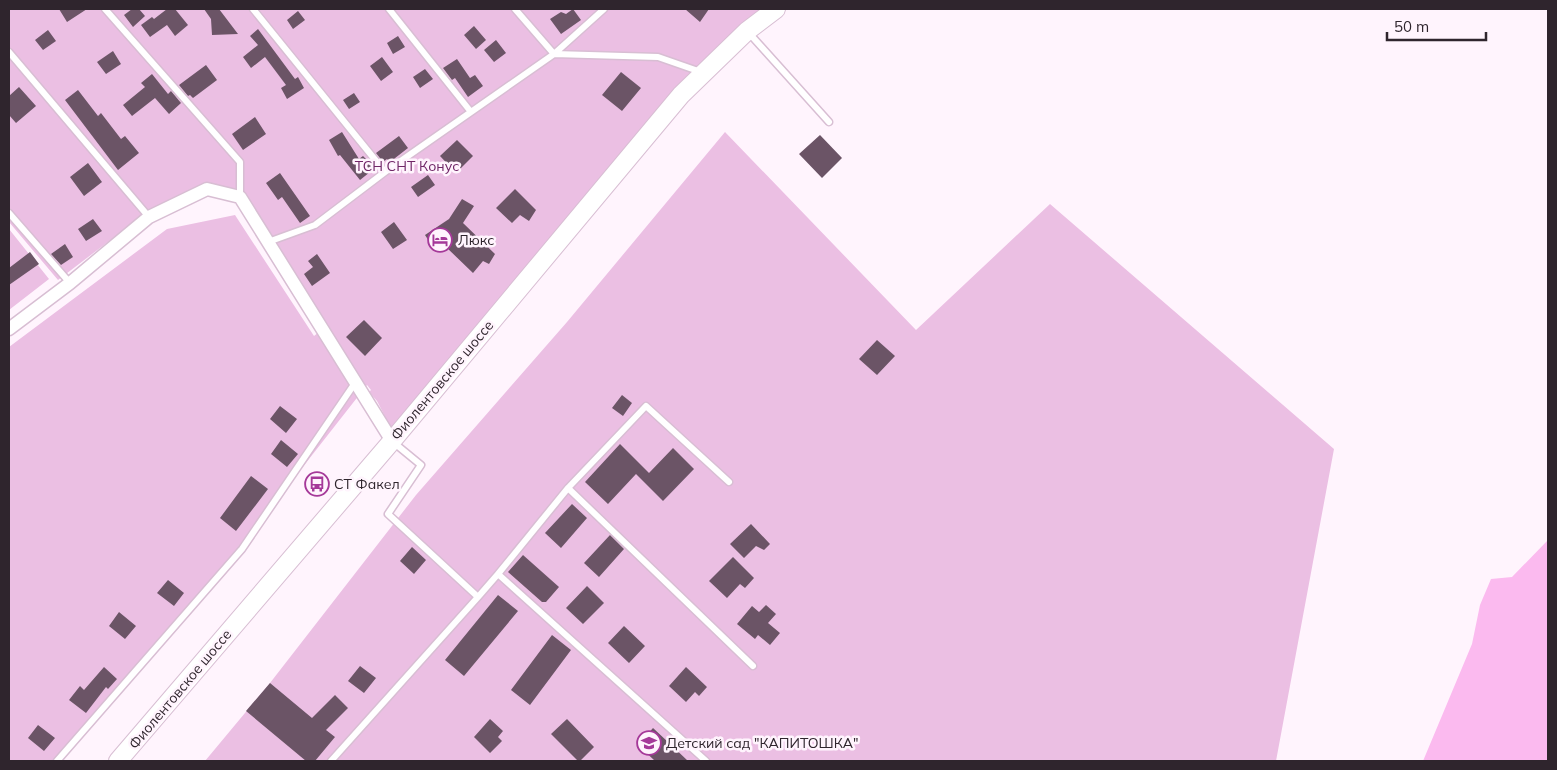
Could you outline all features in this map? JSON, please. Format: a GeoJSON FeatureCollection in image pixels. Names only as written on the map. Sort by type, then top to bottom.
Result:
{"type":"FeatureCollection","features":[{"type":"Feature","properties":{"kind":"main road","name":"Фиолентовское шоссе"},"geometry":{"type":"LineString","coordinates":[[118,761],[392,441],[681,95],[747,31],[776,9]]}},
{"type":"Feature","properties":{"kind":"street"},"geometry":{"type":"LineString","coordinates":[[9,329],[70,283],[149,217],[207,189],[240,198],[392,441]]}},
{"type":"Feature","properties":{"kind":"lane"},"geometry":{"type":"LineString","coordinates":[[105,9],[240,162],[240,198]]}},
{"type":"Feature","properties":{"kind":"lane"},"geometry":{"type":"LineString","coordinates":[[253,9],[385,172]]}},
{"type":"Feature","properties":{"kind":"lane"},"geometry":{"type":"LineString","coordinates":[[389,9],[471,112]]}},
{"type":"Feature","properties":{"kind":"lane"},"geometry":{"type":"LineString","coordinates":[[515,9],[554,54],[658,57],[703,73]]}},
{"type":"Feature","properties":{"kind":"lane"},"geometry":{"type":"LineString","coordinates":[[268,242],[315,225],[385,172],[554,54],[604,9]]}},
{"type":"Feature","properties":{"kind":"lane"},"geometry":{"type":"LineString","coordinates":[[747,31],[829,122]]}},
{"type":"Feature","properties":{"kind":"lane"},"geometry":{"type":"LineString","coordinates":[[9,52],[149,217]]}},
{"type":"Feature","properties":{"kind":"lane"},"geometry":{"type":"LineString","coordinates":[[9,213],[70,283]]}},
{"type":"Feature","properties":{"kind":"lane"},"geometry":{"type":"LineString","coordinates":[[57,761],[242,549],[355,383]]}},
{"type":"Feature","properties":{"kind":"lane"},"geometry":{"type":"LineString","coordinates":[[331,761],[498,574],[568,488],[646,406],[729,482]]}},
{"type":"Feature","properties":{"kind":"lane"},"geometry":{"type":"LineString","coordinates":[[392,441],[421,465],[388,514],[478,596]]}},
{"type":"Feature","properties":{"kind":"lane"},"geometry":{"type":"LineString","coordinates":[[568,488],[753,666]]}},
{"type":"Feature","properties":{"kind":"lane"},"geometry":{"type":"LineString","coordinates":[[498,574],[706,761]]}},
{"type":"Feature","properties":{"kind":"green space","name":"ТСН СНТ Конус"},"geometry":{"type":"Polygon","coordinates":[[[9,9],[765,9],[392,430],[377,401],[369,392],[371,390],[367,385],[240,547],[53,761],[9,761],[9,347],[167,229],[235,215],[314,336],[319,332],[244,196],[205,184],[142,216],[58,280],[9,222],[9,9]]]}},
{"type":"Feature","properties":{"kind":"green space"},"geometry":{"type":"Polygon","coordinates":[[[725,132],[916,330],[1050,204],[1334,449],[1276,761],[205,761],[270,683],[416,495],[567,322],[725,132]]]}},
{"type":"Feature","properties":{"kind":"green space"},"geometry":{"type":"Polygon","coordinates":[[[9,229],[49,279],[9,310],[9,229]]]}},
{"type":"Feature","properties":{"kind":"shaded area"},"geometry":{"type":"Polygon","coordinates":[[[1548,540],[1548,761],[1423,761],[1472,644],[1480,605],[1491,579],[1512,577],[1548,540]]]}},
{"type":"Feature","properties":{"kind":"building"},"geometry":{"type":"Polygon","coordinates":[[[59,9],[87,9],[67,22],[59,9]]]}},
{"type":"Feature","properties":{"kind":"building"},"geometry":{"type":"Polygon","coordinates":[[[132,9],[139,9],[145,16],[133,27],[124,15],[132,9]]]}},
{"type":"Feature","properties":{"kind":"building"},"geometry":{"type":"Polygon","coordinates":[[[167,9],[175,9],[188,25],[175,36],[167,25],[150,37],[141,25],[152,17],[154,19],[167,9]]]}},
{"type":"Feature","properties":{"kind":"building"},"geometry":{"type":"Polygon","coordinates":[[[204,9],[219,9],[238,34],[212,35],[211,19],[204,9]]]}},
{"type":"Feature","properties":{"kind":"building"},"geometry":{"type":"Polygon","coordinates":[[[573,9],[581,20],[561,34],[550,19],[561,12],[566,14],[573,9]]]}},
{"type":"Feature","properties":{"kind":"building"},"geometry":{"type":"Polygon","coordinates":[[[685,9],[709,9],[700,22],[685,9]]]}},
{"type":"Feature","properties":{"kind":"building"},"geometry":{"type":"Polygon","coordinates":[[[298,11],[305,20],[293,29],[287,20],[298,11]]]}},
{"type":"Feature","properties":{"kind":"building"},"geometry":{"type":"Polygon","coordinates":[[[474,26],[486,40],[476,49],[464,35],[474,26]]]}},
{"type":"Feature","properties":{"kind":"building"},"geometry":{"type":"Polygon","coordinates":[[[258,29],[295,79],[298,77],[304,88],[287,99],[281,88],[286,85],[265,57],[251,68],[243,57],[258,45],[250,36],[258,29]]]}},
{"type":"Feature","properties":{"kind":"building"},"geometry":{"type":"Polygon","coordinates":[[[48,30],[56,41],[43,50],[35,40],[48,30]]]}},
{"type":"Feature","properties":{"kind":"building"},"geometry":{"type":"Polygon","coordinates":[[[398,36],[405,47],[393,54],[387,43],[398,36]]]}},
{"type":"Feature","properties":{"kind":"building"},"geometry":{"type":"Polygon","coordinates":[[[496,40],[506,53],[494,62],[484,50],[496,40]]]}},
{"type":"Feature","properties":{"kind":"building"},"geometry":{"type":"Polygon","coordinates":[[[113,51],[121,64],[106,74],[97,62],[113,51]]]}},
{"type":"Feature","properties":{"kind":"building"},"geometry":{"type":"Polygon","coordinates":[[[382,57],[393,72],[381,81],[370,66],[382,57]]]}},
{"type":"Feature","properties":{"kind":"building"},"geometry":{"type":"Polygon","coordinates":[[[457,59],[470,78],[475,75],[483,86],[468,97],[455,78],[452,80],[443,68],[457,59]]]}},
{"type":"Feature","properties":{"kind":"building"},"geometry":{"type":"Polygon","coordinates":[[[206,65],[217,80],[193,98],[190,95],[188,96],[179,85],[206,65]]]}},
{"type":"Feature","properties":{"kind":"building"},"geometry":{"type":"Polygon","coordinates":[[[425,69],[433,79],[420,88],[413,77],[425,69]]]}},
{"type":"Feature","properties":{"kind":"building"},"geometry":{"type":"Polygon","coordinates":[[[621,72],[641,88],[622,111],[602,95],[621,72]]]}},
{"type":"Feature","properties":{"kind":"building"},"geometry":{"type":"Polygon","coordinates":[[[152,74],[168,94],[171,91],[181,103],[169,114],[155,98],[132,116],[123,105],[145,87],[141,83],[152,74]]]}},
{"type":"Feature","properties":{"kind":"building"},"geometry":{"type":"Polygon","coordinates":[[[19,87],[36,106],[16,123],[9,115],[9,96],[19,87]]]}},
{"type":"Feature","properties":{"kind":"building"},"geometry":{"type":"Polygon","coordinates":[[[78,90],[98,116],[101,113],[121,139],[125,136],[139,153],[118,170],[65,100],[78,90]]]}},
{"type":"Feature","properties":{"kind":"building"},"geometry":{"type":"Polygon","coordinates":[[[354,93],[360,102],[349,109],[343,100],[354,93]]]}},
{"type":"Feature","properties":{"kind":"building"},"geometry":{"type":"Polygon","coordinates":[[[255,117],[266,134],[243,150],[232,134],[255,117]]]}},
{"type":"Feature","properties":{"kind":"building"},"geometry":{"type":"Polygon","coordinates":[[[342,132],[359,159],[363,156],[375,168],[360,180],[340,155],[338,156],[329,140],[342,132]]]}},
{"type":"Feature","properties":{"kind":"building"},"geometry":{"type":"Polygon","coordinates":[[[820,135],[842,158],[822,178],[799,154],[820,135]]]}},
{"type":"Feature","properties":{"kind":"building"},"geometry":{"type":"Polygon","coordinates":[[[399,136],[408,148],[390,162],[387,159],[383,162],[376,153],[399,136]]]}},
{"type":"Feature","properties":{"kind":"building"},"geometry":{"type":"Polygon","coordinates":[[[457,140],[473,156],[456,173],[440,156],[457,140]]]}},
{"type":"Feature","properties":{"kind":"building"},"geometry":{"type":"Polygon","coordinates":[[[88,163],[102,182],[84,196],[70,177],[88,163]]]}},
{"type":"Feature","properties":{"kind":"building"},"geometry":{"type":"Polygon","coordinates":[[[280,173],[310,216],[300,223],[282,197],[278,200],[266,183],[280,173]]]}},
{"type":"Feature","properties":{"kind":"building"},"geometry":{"type":"Polygon","coordinates":[[[428,175],[435,185],[418,197],[411,187],[428,175]]]}},
{"type":"Feature","properties":{"kind":"building"},"geometry":{"type":"Polygon","coordinates":[[[515,189],[536,210],[529,221],[520,215],[512,223],[496,208],[515,189]]]}},
{"type":"Feature","properties":{"kind":"building"},"geometry":{"type":"Polygon","coordinates":[[[462,199],[474,206],[463,223],[495,254],[489,264],[483,261],[473,273],[445,246],[436,252],[425,235],[449,219],[462,199]]]}},
{"type":"Feature","properties":{"kind":"building"},"geometry":{"type":"Polygon","coordinates":[[[93,219],[102,231],[86,241],[78,229],[93,219]]]}},
{"type":"Feature","properties":{"kind":"building"},"geometry":{"type":"Polygon","coordinates":[[[394,222],[407,240],[393,249],[381,232],[394,222]]]}},
{"type":"Feature","properties":{"kind":"building"},"geometry":{"type":"Polygon","coordinates":[[[65,244],[73,257],[61,265],[51,254],[65,244]]]}},
{"type":"Feature","properties":{"kind":"building"},"geometry":{"type":"Polygon","coordinates":[[[30,252],[39,264],[9,285],[9,268],[30,252]]]}},
{"type":"Feature","properties":{"kind":"building"},"geometry":{"type":"Polygon","coordinates":[[[317,254],[330,273],[312,286],[304,274],[313,267],[308,261],[317,254]]]}},
{"type":"Feature","properties":{"kind":"building"},"geometry":{"type":"Polygon","coordinates":[[[364,320],[382,338],[365,356],[346,337],[364,320]]]}},
{"type":"Feature","properties":{"kind":"building"},"geometry":{"type":"Polygon","coordinates":[[[877,340],[895,356],[877,375],[859,359],[877,340]]]}},
{"type":"Feature","properties":{"kind":"building"},"geometry":{"type":"Polygon","coordinates":[[[622,395],[632,403],[623,416],[612,408],[622,395]]]}},
{"type":"Feature","properties":{"kind":"building"},"geometry":{"type":"Polygon","coordinates":[[[280,406],[297,419],[286,433],[270,419],[280,406]]]}},
{"type":"Feature","properties":{"kind":"building"},"geometry":{"type":"Polygon","coordinates":[[[281,440],[298,454],[287,467],[271,454],[281,440]]]}},
{"type":"Feature","properties":{"kind":"building"},"geometry":{"type":"Polygon","coordinates":[[[620,444],[649,473],[673,448],[694,469],[663,501],[636,474],[608,504],[585,482],[620,444]]]}},
{"type":"Feature","properties":{"kind":"building"},"geometry":{"type":"Polygon","coordinates":[[[251,476],[268,489],[236,531],[220,518],[251,476]]]}},
{"type":"Feature","properties":{"kind":"building"},"geometry":{"type":"Polygon","coordinates":[[[572,504],[587,518],[561,548],[545,533],[572,504]]]}},
{"type":"Feature","properties":{"kind":"building"},"geometry":{"type":"Polygon","coordinates":[[[751,524],[770,544],[764,550],[756,546],[744,558],[730,544],[751,524]]]}},
{"type":"Feature","properties":{"kind":"building"},"geometry":{"type":"Polygon","coordinates":[[[610,535],[624,549],[599,577],[584,563],[610,535]]]}},
{"type":"Feature","properties":{"kind":"building"},"geometry":{"type":"Polygon","coordinates":[[[412,547],[426,560],[414,574],[400,561],[412,547]]]}},
{"type":"Feature","properties":{"kind":"building"},"geometry":{"type":"Polygon","coordinates":[[[523,555],[559,587],[546,602],[542,602],[508,572],[523,555]]]}},
{"type":"Feature","properties":{"kind":"building"},"geometry":{"type":"Polygon","coordinates":[[[733,557],[754,578],[745,588],[740,584],[727,598],[709,581],[733,557]]]}},
{"type":"Feature","properties":{"kind":"building"},"geometry":{"type":"Polygon","coordinates":[[[168,580],[184,593],[174,606],[157,593],[168,580]]]}},
{"type":"Feature","properties":{"kind":"building"},"geometry":{"type":"Polygon","coordinates":[[[587,586],[604,603],[583,624],[566,608],[587,586]]]}},
{"type":"Feature","properties":{"kind":"building"},"geometry":{"type":"Polygon","coordinates":[[[498,595],[518,611],[464,676],[445,660],[498,595]]]}},
{"type":"Feature","properties":{"kind":"building"},"geometry":{"type":"Polygon","coordinates":[[[766,605],[776,614],[768,623],[780,633],[770,645],[758,635],[755,639],[737,624],[752,606],[759,612],[766,605]]]}},
{"type":"Feature","properties":{"kind":"building"},"geometry":{"type":"Polygon","coordinates":[[[119,612],[136,626],[125,639],[109,626],[119,612]]]}},
{"type":"Feature","properties":{"kind":"building"},"geometry":{"type":"Polygon","coordinates":[[[624,626],[645,646],[629,663],[608,643],[624,626]]]}},
{"type":"Feature","properties":{"kind":"building"},"geometry":{"type":"Polygon","coordinates":[[[552,635],[571,650],[530,705],[511,690],[552,635]]]}},
{"type":"Feature","properties":{"kind":"building"},"geometry":{"type":"Polygon","coordinates":[[[360,666],[376,678],[364,693],[348,681],[360,666]]]}},
{"type":"Feature","properties":{"kind":"building"},"geometry":{"type":"Polygon","coordinates":[[[104,667],[117,679],[108,689],[106,687],[86,713],[69,700],[80,686],[84,690],[104,667]]]}},
{"type":"Feature","properties":{"kind":"building"},"geometry":{"type":"Polygon","coordinates":[[[686,667],[707,687],[699,696],[695,692],[686,702],[669,686],[686,667]]]}},
{"type":"Feature","properties":{"kind":"building"},"geometry":{"type":"Polygon","coordinates":[[[270,683],[312,718],[335,695],[348,708],[326,730],[335,737],[315,761],[306,761],[246,711],[270,683]]]}},
{"type":"Feature","properties":{"kind":"building"},"geometry":{"type":"Polygon","coordinates":[[[490,719],[503,731],[498,737],[502,741],[490,753],[474,737],[490,719]]]}},
{"type":"Feature","properties":{"kind":"building"},"geometry":{"type":"Polygon","coordinates":[[[567,719],[594,747],[580,761],[551,734],[567,719]]]}},
{"type":"Feature","properties":{"kind":"building"},"geometry":{"type":"Polygon","coordinates":[[[38,725],[55,738],[44,751],[28,738],[38,725]]]}},
{"type":"Feature","properties":{"kind":"building"},"geometry":{"type":"Polygon","coordinates":[[[653,728],[688,761],[655,761],[638,745],[653,728]]]}},
{"type":"Feature","properties":{"kind":"place","name":"Люкс"},"geometry":{"type":"Point","coordinates":[440,240]}},
{"type":"Feature","properties":{"kind":"place","name":"СТ Факел"},"geometry":{"type":"Point","coordinates":[317,484]}},
{"type":"Feature","properties":{"kind":"place","name":"Детский сад \"КАПИТОШКА\""},"geometry":{"type":"Point","coordinates":[649,743]}}]}
